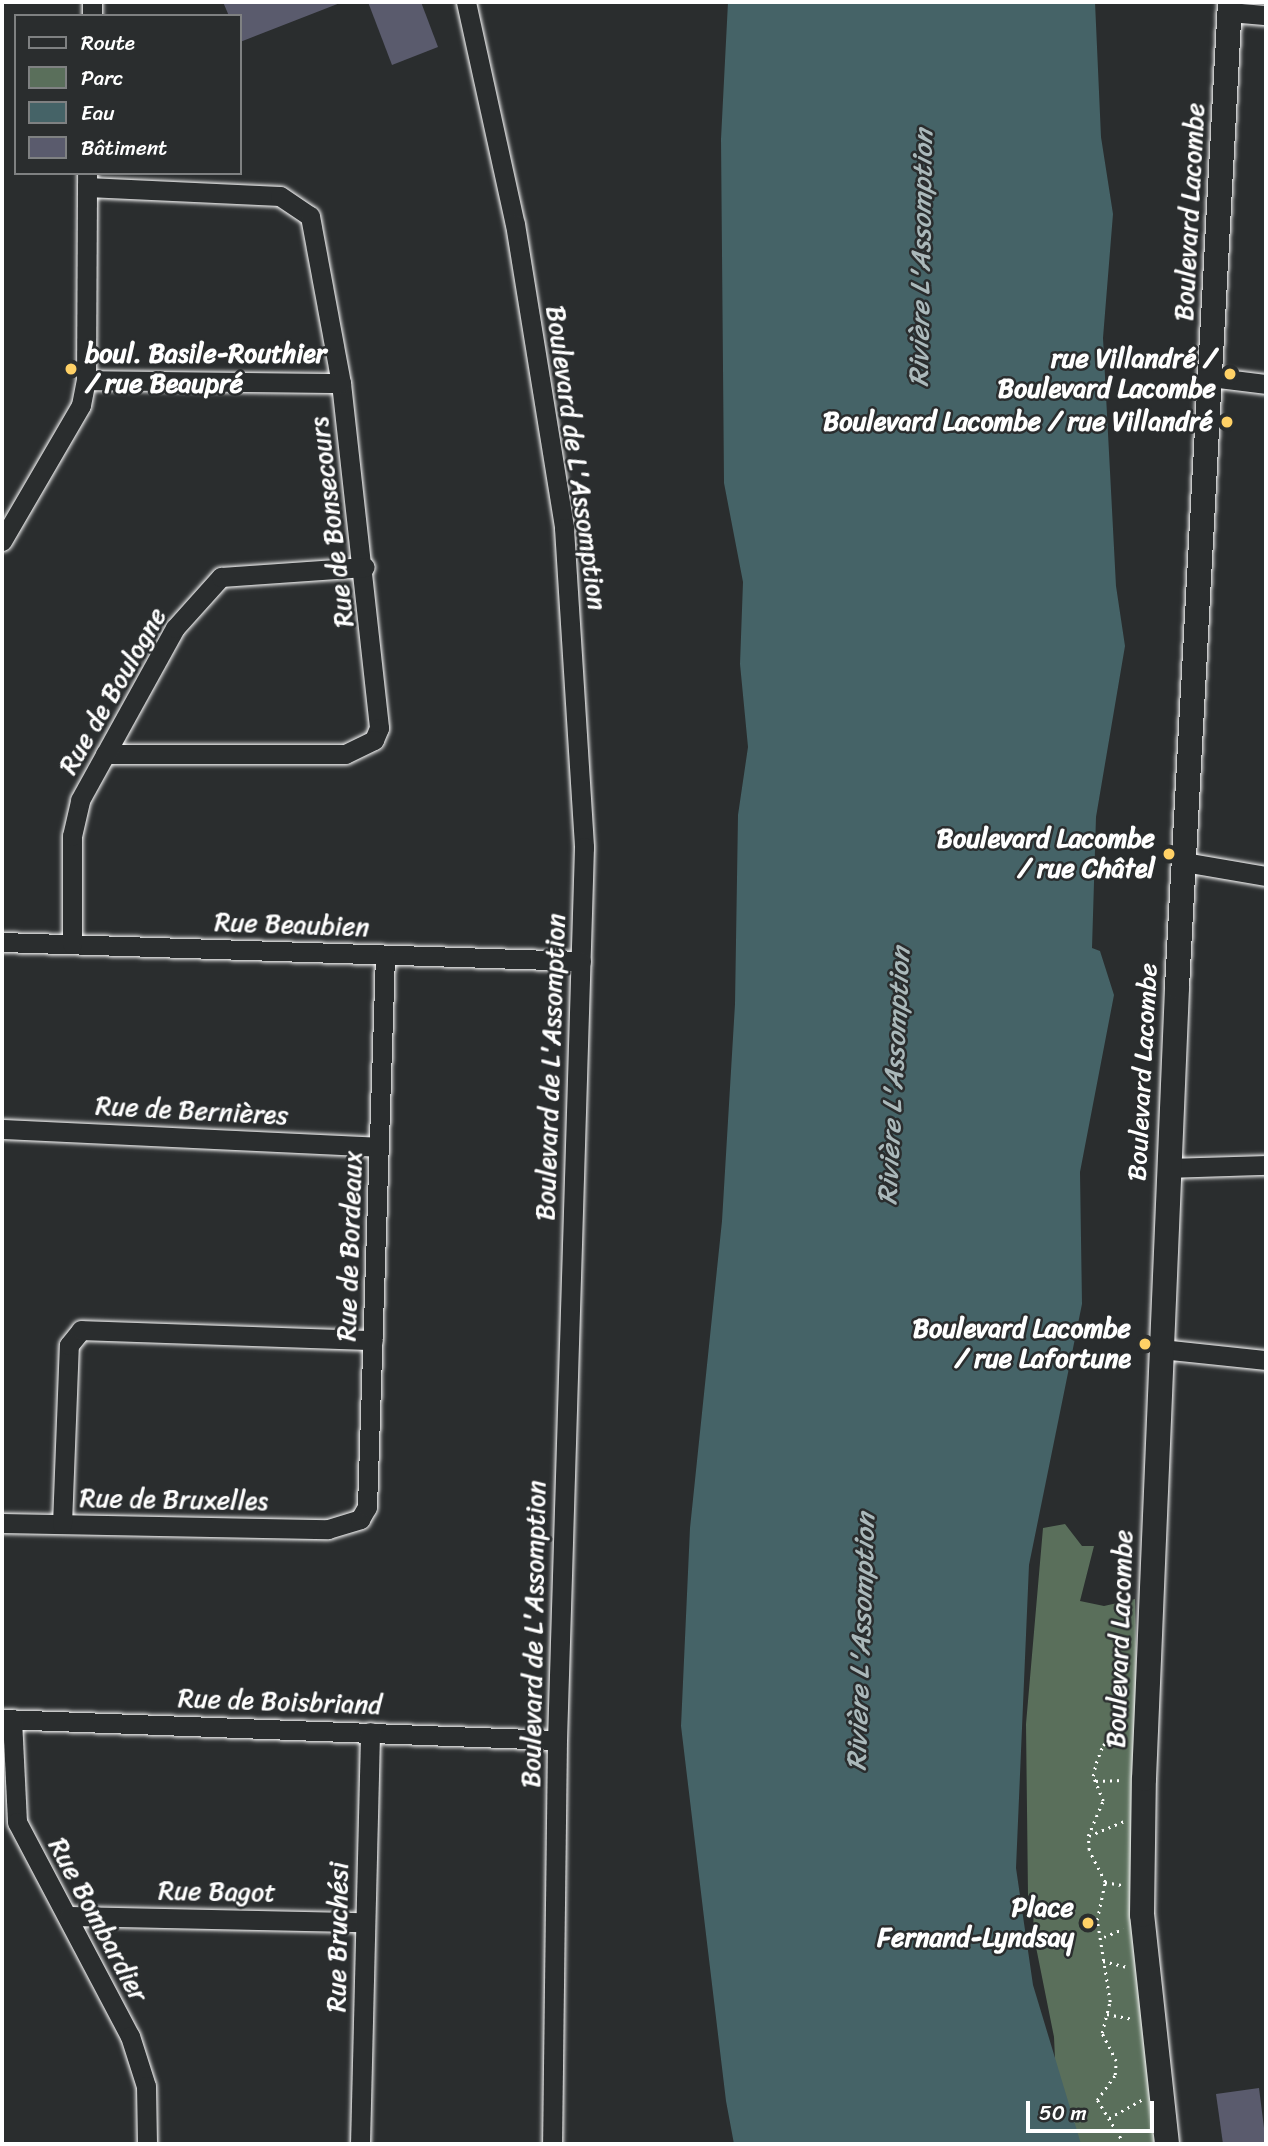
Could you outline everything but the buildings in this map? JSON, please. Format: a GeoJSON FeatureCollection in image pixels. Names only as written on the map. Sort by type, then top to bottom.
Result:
{"type":"FeatureCollection","features":[{"type":"Feature","properties":{"kind":"main road","name":"Boulevard Lacombe"},"geometry":{"type":"LineString","coordinates":[[1167,2144],[1142,1915],[1143,1812],[1168,1168],[1230,7]]}},
{"type":"Feature","properties":{"kind":"street","name":"Boulevard de L'Assomption"},"geometry":{"type":"LineString","coordinates":[[466,2],[515,224],[564,528],[584,847],[557,1740],[552,2144]]}},
{"type":"Feature","properties":{"kind":"street"},"geometry":{"type":"LineString","coordinates":[[1230,7],[1266,15]]}},
{"type":"Feature","properties":{"kind":"street"},"geometry":{"type":"LineString","coordinates":[[2,541],[57,453],[81,405],[86,380],[87,180]]}},
{"type":"Feature","properties":{"kind":"street","name":"Rue de Bonsecours"},"geometry":{"type":"LineString","coordinates":[[87,180],[279,196],[300,204],[316,230],[341,383],[365,567],[379,728],[367,746],[345,754],[105,754]]}},
{"type":"Feature","properties":{"kind":"street"},"geometry":{"type":"LineString","coordinates":[[1210,377],[1266,384]]}},
{"type":"Feature","properties":{"kind":"street"},"geometry":{"type":"LineString","coordinates":[[86,380],[341,383]]}},
{"type":"Feature","properties":{"kind":"street","name":"Rue de Boulogne"},"geometry":{"type":"LineString","coordinates":[[72,944],[72,835],[80,800],[175,628],[221,578],[365,567]]}},
{"type":"Feature","properties":{"kind":"street"},"geometry":{"type":"LineString","coordinates":[[1184,862],[1266,876]]}},
{"type":"Feature","properties":{"kind":"street","name":"Rue Beaubien"},"geometry":{"type":"LineString","coordinates":[[2,942],[580,961]]}},
{"type":"Feature","properties":{"kind":"street","name":"Rue de Bordeaux"},"geometry":{"type":"LineString","coordinates":[[345,1527],[367,1507],[385,955]]}},
{"type":"Feature","properties":{"kind":"street","name":"Rue de Bernières"},"geometry":{"type":"LineString","coordinates":[[2,1129],[379,1147]]}},
{"type":"Feature","properties":{"kind":"street"},"geometry":{"type":"LineString","coordinates":[[1168,1168],[1266,1166]]}},
{"type":"Feature","properties":{"kind":"street"},"geometry":{"type":"LineString","coordinates":[[62,1524],[69,1345],[81,1330],[373,1340]]}},
{"type":"Feature","properties":{"kind":"street"},"geometry":{"type":"LineString","coordinates":[[1161,1349],[1266,1360]]}},
{"type":"Feature","properties":{"kind":"street","name":"Rue de Bruxelles"},"geometry":{"type":"LineString","coordinates":[[2,1523],[345,1527]]}},
{"type":"Feature","properties":{"kind":"street","name":"Rue de Boisbriand"},"geometry":{"type":"LineString","coordinates":[[7,1719],[557,1740]]}},
{"type":"Feature","properties":{"kind":"street","name":"Rue Bombardier"},"geometry":{"type":"LineString","coordinates":[[7,1719],[17,1822],[69,1916],[144,2072],[147,2144]]}},
{"type":"Feature","properties":{"kind":"street","name":"Rue Bruchési"},"geometry":{"type":"LineString","coordinates":[[360,2144],[370,1732]]}},
{"type":"Feature","properties":{"kind":"street","name":"Rue Bagot"},"geometry":{"type":"LineString","coordinates":[[69,1916],[365,1922]]}},
{"type":"Feature","properties":{"kind":"path"},"geometry":{"type":"LineString","coordinates":[[1124,2144],[1097,2100],[1115,2075],[1116,2061],[1102,2034],[1110,1993],[1102,1960],[1104,1937],[1097,1920],[1105,1882],[1089,1850],[1088,1836],[1102,1801],[1096,1781],[1103,1745],[1146,1719]]}},
{"type":"Feature","properties":{"kind":"path"},"geometry":{"type":"LineString","coordinates":[[1096,1781],[1144,1779]]}},
{"type":"Feature","properties":{"kind":"path"},"geometry":{"type":"LineString","coordinates":[[1088,1836],[1143,1812]]}},
{"type":"Feature","properties":{"kind":"path"},"geometry":{"type":"LineString","coordinates":[[1102,1960],[1133,1969]]}},
{"type":"Feature","properties":{"kind":"path"},"geometry":{"type":"LineString","coordinates":[[1106,2014],[1152,2023]]}},
{"type":"Feature","properties":{"kind":"path"},"geometry":{"type":"LineString","coordinates":[[1109,2118],[1160,2090]]}},
{"type":"Feature","properties":{"kind":"green space","name":"Place Fernand-Lyndsay"},"geometry":{"type":"Polygon","coordinates":[[[1065,1524],[1082,1546],[1094,1546],[1080,1601],[1104,1606],[1135,1599],[1142,1915],[1167,2144],[1070,2144],[1056,2081],[1054,2037],[1033,1932],[1034,1904],[1028,1895],[1026,1724],[1043,1528],[1065,1524]]]}},
{"type":"Feature","properties":{"kind":"water","name":"Rivière L'Assomption"},"geometry":{"type":"Polygon","coordinates":[[[728,2],[1095,2],[1101,137],[1113,214],[1103,338],[1116,586],[1125,646],[1096,817],[1092,948],[1100,951],[1114,995],[1080,1172],[1082,1304],[1029,1565],[1016,1868],[1033,1985],[1081,2144],[734,2144],[726,2101],[681,1726],[690,1528],[722,1221],[735,1004],[738,815],[748,747],[740,664],[743,582],[724,483],[721,139],[728,2]]]}},
{"type":"Feature","properties":{"kind":"place","name":"boul. Basile-Routhier / rue Beaupré"},"geometry":{"type":"Point","coordinates":[71,369]}},
{"type":"Feature","properties":{"kind":"place","name":"rue Villandré / Boulevard Lacombe"},"geometry":{"type":"Point","coordinates":[1230,374]}},
{"type":"Feature","properties":{"kind":"place","name":"Boulevard Lacombe / rue Villandré"},"geometry":{"type":"Point","coordinates":[1227,422]}},
{"type":"Feature","properties":{"kind":"place","name":"Boulevard Lacombe / rue Châtel"},"geometry":{"type":"Point","coordinates":[1169,854]}},
{"type":"Feature","properties":{"kind":"place","name":"Boulevard Lacombe / rue Lafortune"},"geometry":{"type":"Point","coordinates":[1145,1344]}},
{"type":"Feature","properties":{"kind":"place","name":"Place Fernand-Lyndsay"},"geometry":{"type":"Point","coordinates":[1088,1923]}}]}
